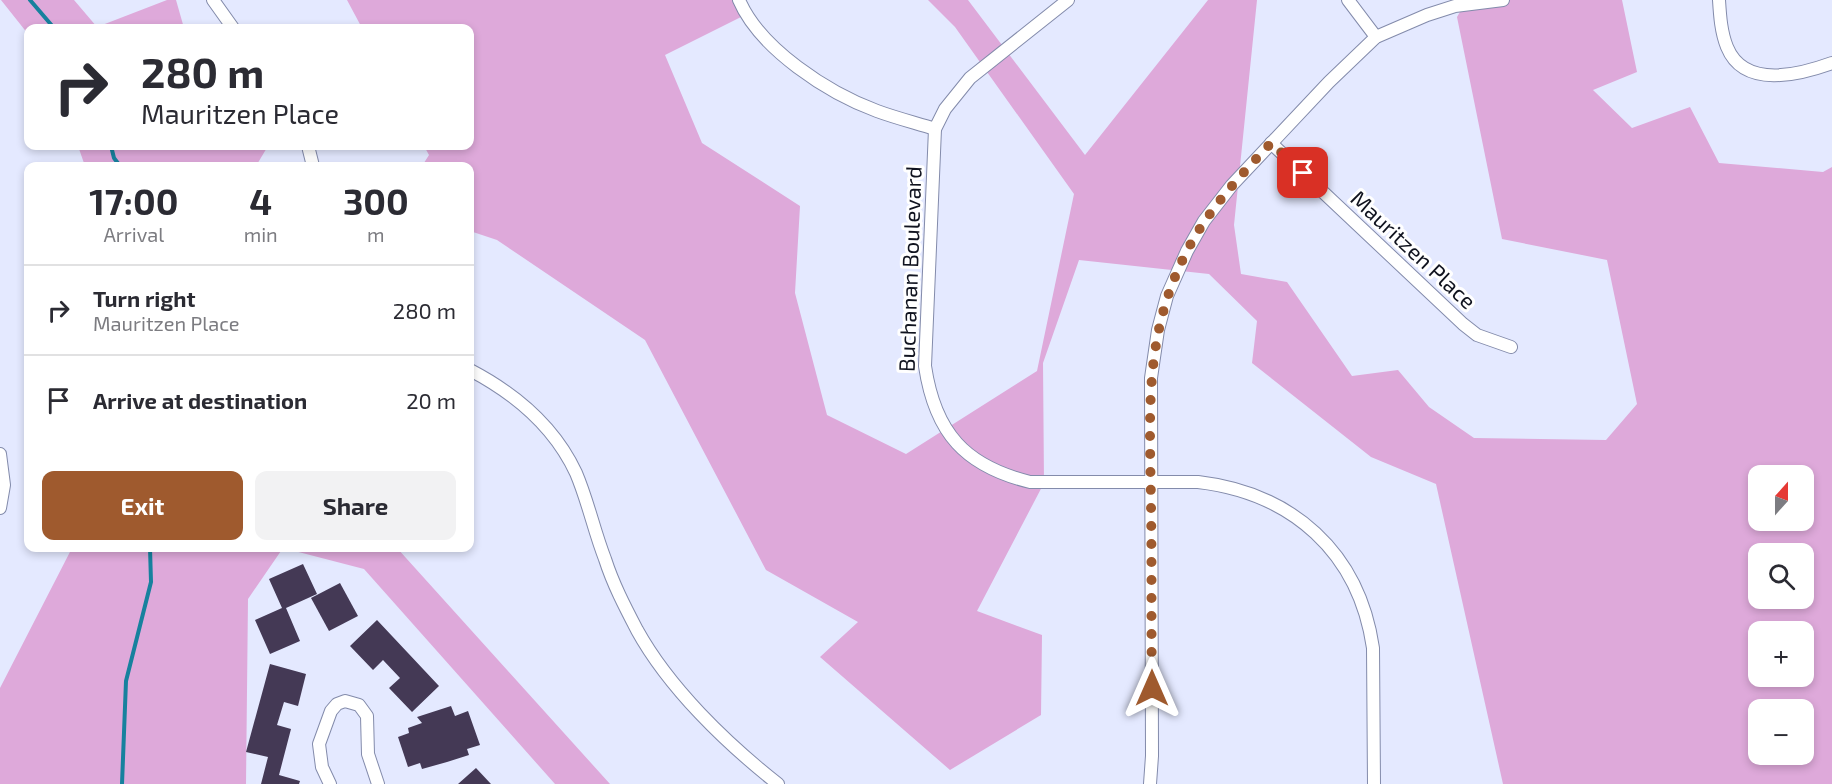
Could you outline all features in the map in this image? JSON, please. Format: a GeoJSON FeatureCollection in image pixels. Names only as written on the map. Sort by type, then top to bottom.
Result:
{"type":"FeatureCollection","features":[{"type":"Feature","properties":{"kind":"street"},"geometry":{"type":"LineString","coordinates":[[213,0],[230,24]]}},
{"type":"Feature","properties":{"kind":"street"},"geometry":{"type":"LineString","coordinates":[[739,0],[747,17],[760,32],[817,80],[878,112],[935,129]]}},
{"type":"Feature","properties":{"kind":"street","name":"Buchanan Boulevard"},"geometry":{"type":"LineString","coordinates":[[1068,0],[970,78],[945,109],[935,129],[925,366],[932,399],[950,434],[961,449],[991,469],[1030,482],[1198,482],[1224,485],[1257,495],[1308,526],[1333,552],[1350,578],[1370,627],[1373,648],[1374,784]]}},
{"type":"Feature","properties":{"kind":"street"},"geometry":{"type":"LineString","coordinates":[[1348,0],[1376,37]]}},
{"type":"Feature","properties":{"kind":"street"},"geometry":{"type":"LineString","coordinates":[[1150,784],[1152,756],[1151,378],[1158,330],[1167,296],[1187,251],[1204,221],[1232,185],[1329,82],[1376,37],[1455,6],[1503,0]]}},
{"type":"Feature","properties":{"kind":"street"},"geometry":{"type":"LineString","coordinates":[[1719,0],[1727,49],[1743,67],[1764,75],[1785,75],[1832,63]]}},
{"type":"Feature","properties":{"kind":"street","name":"Mauritzen Place"},"geometry":{"type":"LineString","coordinates":[[1271,143],[1463,324],[1477,335],[1511,347]]}},
{"type":"Feature","properties":{"kind":"street"},"geometry":{"type":"LineString","coordinates":[[474,372],[518,400],[536,417],[560,447],[584,492],[615,586],[638,632],[657,661],[684,694],[712,724],[778,784]]}},
{"type":"Feature","properties":{"kind":"street"},"geometry":{"type":"LineString","coordinates":[[0,454],[4,471],[0,508]]}},
{"type":"Feature","properties":{"kind":"street"},"geometry":{"type":"LineString","coordinates":[[330,784],[319,758],[320,744],[331,711],[337,704],[345,701],[359,705],[367,716],[368,754],[378,784]]}},
{"type":"Feature","properties":{"kind":"shaded area"},"geometry":{"type":"Polygon","coordinates":[[[1,0],[74,0],[94,24],[24,24],[24,29],[1,0]]]}},
{"type":"Feature","properties":{"kind":"shaded area"},"geometry":{"type":"Polygon","coordinates":[[[167,0],[176,0],[183,24],[105,24],[167,0]]]}},
{"type":"Feature","properties":{"kind":"shaded area"},"geometry":{"type":"Polygon","coordinates":[[[347,0],[743,0],[745,15],[665,55],[702,143],[800,206],[795,293],[827,415],[906,454],[1037,371],[1074,194],[955,27],[928,0],[968,0],[1085,155],[1208,0],[1257,0],[1234,225],[1241,274],[1287,282],[1352,376],[1398,370],[1429,407],[1474,438],[1606,440],[1637,404],[1607,260],[1502,239],[1457,17],[1467,0],[1622,0],[1637,72],[1593,90],[1632,128],[1690,107],[1719,163],[1823,172],[1832,167],[1832,784],[1503,784],[1436,484],[1371,457],[1252,363],[1257,321],[1209,274],[1079,260],[1043,363],[1044,483],[977,611],[1042,635],[1041,715],[950,770],[820,657],[858,622],[766,570],[645,340],[497,240],[474,232],[474,162],[425,162],[429,155],[426,150],[474,150],[474,24],[360,24],[347,0]]]}},
{"type":"Feature","properties":{"kind":"shaded area"},"geometry":{"type":"Polygon","coordinates":[[[79,150],[266,150],[258,162],[84,162],[79,150]]]}},
{"type":"Feature","properties":{"kind":"shaded area"},"geometry":{"type":"Polygon","coordinates":[[[70,552],[280,552],[248,599],[246,784],[0,784],[0,688],[70,552]]]}},
{"type":"Feature","properties":{"kind":"shaded area"},"geometry":{"type":"Polygon","coordinates":[[[298,552],[401,552],[610,784],[555,784],[364,569],[298,552]]]}},
{"type":"Feature","properties":{"kind":"building"},"geometry":{"type":"Polygon","coordinates":[[[303,564],[317,594],[286,608],[300,641],[270,654],[255,620],[282,608],[269,579],[303,564]]]}},
{"type":"Feature","properties":{"kind":"building"},"geometry":{"type":"Polygon","coordinates":[[[340,583],[358,616],[329,631],[311,598],[340,583]]]}},
{"type":"Feature","properties":{"kind":"building"},"geometry":{"type":"Polygon","coordinates":[[[377,620],[439,686],[412,712],[389,688],[400,678],[383,660],[373,670],[350,646],[377,620]]]}},
{"type":"Feature","properties":{"kind":"building"},"geometry":{"type":"Polygon","coordinates":[[[270,664],[306,674],[298,706],[284,702],[277,725],[291,729],[279,775],[300,781],[299,784],[261,784],[268,757],[246,752],[270,664]]]}},
{"type":"Feature","properties":{"kind":"building"},"geometry":{"type":"Polygon","coordinates":[[[451,706],[455,716],[468,711],[480,745],[467,749],[469,755],[447,762],[422,769],[420,763],[408,767],[398,737],[409,733],[408,728],[422,723],[417,717],[451,706]]]}},
{"type":"Feature","properties":{"kind":"building"},"geometry":{"type":"Polygon","coordinates":[[[476,768],[491,784],[458,784],[476,768]]]}},
{"type":"Feature","properties":{"kind":"waterway"},"geometry":{"type":"LineString","coordinates":[[30,0],[51,24]]}},
{"type":"Feature","properties":{"kind":"waterway"},"geometry":{"type":"LineString","coordinates":[[112,150],[117,162]]}},
{"type":"Feature","properties":{"kind":"waterway"},"geometry":{"type":"LineString","coordinates":[[122,784],[126,681],[151,582],[150,552]]}},
{"type":"Feature","properties":{"kind":"route"},"geometry":{"type":"LineString","coordinates":[[1152,688],[1150,396],[1158,330],[1167,296],[1187,251],[1204,221],[1232,185],[1271,143],[1303,173]]}}]}
